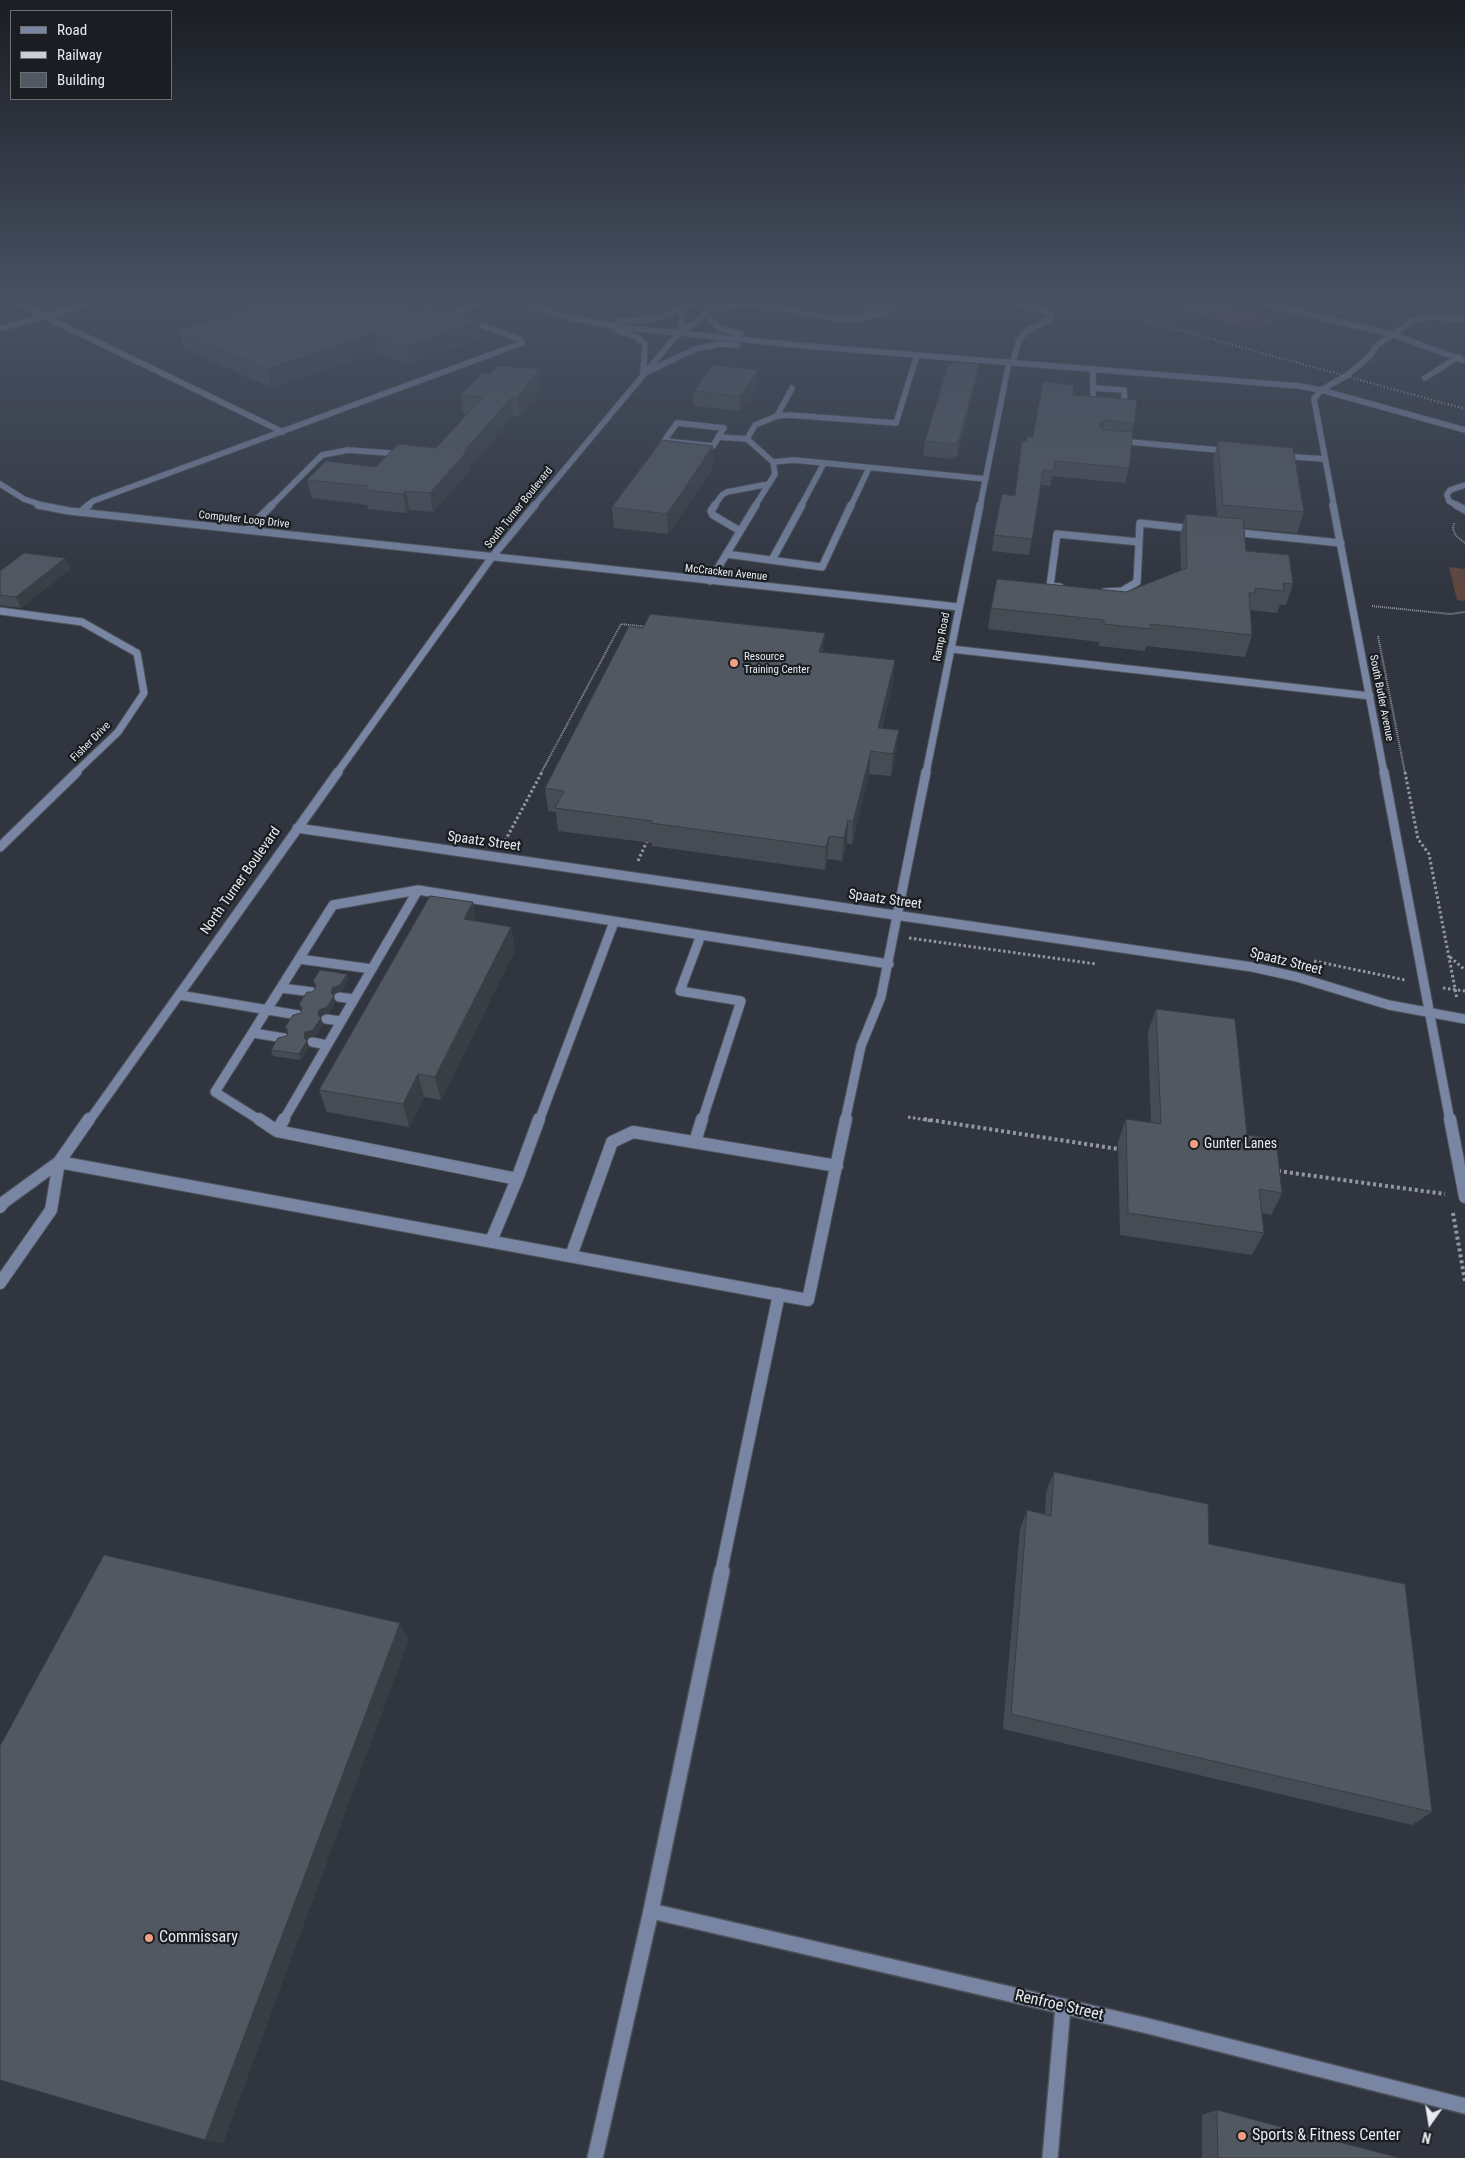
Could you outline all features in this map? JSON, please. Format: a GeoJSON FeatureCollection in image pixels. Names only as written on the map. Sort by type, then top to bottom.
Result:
{"type":"FeatureCollection","features":[{"type":"Feature","properties":{"kind":"street"},"geometry":{"type":"LineString","coordinates":[[219,401],[283,432]]}},
{"type":"Feature","properties":{"kind":"street"},"geometry":{"type":"LineString","coordinates":[[81,512],[93,501],[367,401]]}},
{"type":"Feature","properties":{"kind":"street","name":"South Turner Boulevard"},"geometry":{"type":"LineString","coordinates":[[492,558],[621,401]]}},
{"type":"Feature","properties":{"kind":"street"},"geometry":{"type":"LineString","coordinates":[[777,416],[785,401]]}},
{"type":"Feature","properties":{"kind":"street"},"geometry":{"type":"LineString","coordinates":[[747,439],[755,425],[777,416],[789,415],[896,424],[903,401]]}},
{"type":"Feature","properties":{"kind":"street","name":"Ramp Road"},"geometry":{"type":"LineString","coordinates":[[779,1294],[808,1300],[861,1046],[881,997],[889,964],[959,607],[1003,401]]}},
{"type":"Feature","properties":{"kind":"street"},"geometry":{"type":"LineString","coordinates":[[1093,401],[1093,408],[1101,408]]}},
{"type":"Feature","properties":{"kind":"street"},"geometry":{"type":"LineString","coordinates":[[1117,409],[1125,410],[1125,401]]}},
{"type":"Feature","properties":{"kind":"street","name":"South Butler Avenue"},"geometry":{"type":"LineString","coordinates":[[1315,401],[1324,460],[1465,1197]]}},
{"type":"Feature","properties":{"kind":"street"},"geometry":{"type":"LineString","coordinates":[[1360,401],[1465,430]]}},
{"type":"Feature","properties":{"kind":"street"},"geometry":{"type":"LineString","coordinates":[[677,423],[724,428],[718,437],[713,446],[664,440],[677,423]]}},
{"type":"Feature","properties":{"kind":"street"},"geometry":{"type":"LineString","coordinates":[[710,582],[775,474],[773,462],[747,439],[718,437]]}},
{"type":"Feature","properties":{"kind":"street"},"geometry":{"type":"LineString","coordinates":[[1110,441],[1237,452]]}},
{"type":"Feature","properties":{"kind":"street"},"geometry":{"type":"LineString","coordinates":[[246,530],[322,455],[335,450],[403,454]]}},
{"type":"Feature","properties":{"kind":"street"},"geometry":{"type":"LineString","coordinates":[[1276,455],[1324,460]]}},
{"type":"Feature","properties":{"kind":"street"},"geometry":{"type":"LineString","coordinates":[[773,462],[794,460],[986,479]]}},
{"type":"Feature","properties":{"kind":"street"},"geometry":{"type":"LineString","coordinates":[[772,560],[824,463]]}},
{"type":"Feature","properties":{"kind":"street"},"geometry":{"type":"LineString","coordinates":[[726,554],[822,567],[869,468]]}},
{"type":"Feature","properties":{"kind":"street","name":"Computer Loop Drive"},"geometry":{"type":"LineString","coordinates":[[0,484],[38,505],[81,512],[492,558]]}},
{"type":"Feature","properties":{"kind":"street"},"geometry":{"type":"LineString","coordinates":[[740,531],[713,515],[711,511],[722,495],[727,492],[769,484]]}},
{"type":"Feature","properties":{"kind":"street"},"geometry":{"type":"LineString","coordinates":[[1465,485],[1450,490],[1446,495],[1450,501],[1465,510]]}},
{"type":"Feature","properties":{"kind":"street"},"geometry":{"type":"LineString","coordinates":[[1093,591],[1114,592],[1133,586],[1137,582],[1140,523],[1206,530]]}},
{"type":"Feature","properties":{"kind":"street"},"geometry":{"type":"LineString","coordinates":[[1224,532],[1340,543]]}},
{"type":"Feature","properties":{"kind":"street"},"geometry":{"type":"LineString","coordinates":[[1067,588],[1050,586],[1057,534],[1139,542]]}},
{"type":"Feature","properties":{"kind":"street","name":"McCracken Avenue"},"geometry":{"type":"LineString","coordinates":[[492,558],[959,607]]}},
{"type":"Feature","properties":{"kind":"street","name":"North Turner Boulevard"},"geometry":{"type":"LineString","coordinates":[[0,1207],[4,1202],[59,1162],[296,828],[492,558]]}},
{"type":"Feature","properties":{"kind":"street","name":"Fisher Drive"},"geometry":{"type":"LineString","coordinates":[[0,611],[82,622],[113,639],[136,653],[144,693],[118,732],[0,847]]}},
{"type":"Feature","properties":{"kind":"street"},"geometry":{"type":"LineString","coordinates":[[951,649],[1370,696]]}},
{"type":"Feature","properties":{"kind":"street","name":"Spaatz Street"},"geometry":{"type":"LineString","coordinates":[[296,828],[1252,966],[1389,1005],[1463,1019]]}},
{"type":"Feature","properties":{"kind":"street"},"geometry":{"type":"LineString","coordinates":[[277,1130],[418,890]]}},
{"type":"Feature","properties":{"kind":"street"},"geometry":{"type":"LineString","coordinates":[[517,1179],[277,1130],[215,1092],[333,905],[418,890],[889,964]]}},
{"type":"Feature","properties":{"kind":"street"},"geometry":{"type":"LineString","coordinates":[[491,1241],[517,1179],[614,922]]}},
{"type":"Feature","properties":{"kind":"street"},"geometry":{"type":"LineString","coordinates":[[695,1142],[741,1001],[680,991],[701,935]]}},
{"type":"Feature","properties":{"kind":"street"},"geometry":{"type":"LineString","coordinates":[[300,958],[372,969]]}},
{"type":"Feature","properties":{"kind":"street"},"geometry":{"type":"LineString","coordinates":[[281,988],[312,992]]}},
{"type":"Feature","properties":{"kind":"street"},"geometry":{"type":"LineString","coordinates":[[179,995],[298,1015]]}},
{"type":"Feature","properties":{"kind":"street"},"geometry":{"type":"LineString","coordinates":[[338,997],[354,999]]}},
{"type":"Feature","properties":{"kind":"street"},"geometry":{"type":"LineString","coordinates":[[326,1019],[341,1021]]}},
{"type":"Feature","properties":{"kind":"street"},"geometry":{"type":"LineString","coordinates":[[253,1033],[284,1038]]}},
{"type":"Feature","properties":{"kind":"street"},"geometry":{"type":"LineString","coordinates":[[312,1042],[327,1044]]}},
{"type":"Feature","properties":{"kind":"street"},"geometry":{"type":"LineString","coordinates":[[571,1256],[612,1142],[633,1132],[837,1166]]}},
{"type":"Feature","properties":{"kind":"street"},"geometry":{"type":"LineString","coordinates":[[0,1283],[51,1210],[59,1162],[779,1294],[651,1911],[595,2158]]}},
{"type":"Feature","properties":{"kind":"street","name":"Renfroe Street"},"geometry":{"type":"LineString","coordinates":[[651,1911],[1063,2007],[1465,2106]]}},
{"type":"Feature","properties":{"kind":"street"},"geometry":{"type":"LineString","coordinates":[[1050,2158],[1063,2007]]}},
{"type":"Feature","properties":{"kind":"path"},"geometry":{"type":"LineString","coordinates":[[1458,519],[1454,523],[1453,529],[1456,536],[1465,543]]}},
{"type":"Feature","properties":{"kind":"path"},"geometry":{"type":"LineString","coordinates":[[1370,597],[1372,606],[1450,614],[1465,612]]}},
{"type":"Feature","properties":{"kind":"path"},"geometry":{"type":"LineString","coordinates":[[496,857],[621,624],[648,628]]}},
{"type":"Feature","properties":{"kind":"path"},"geometry":{"type":"LineString","coordinates":[[1378,636],[1418,839],[1429,854],[1463,1019]]}},
{"type":"Feature","properties":{"kind":"path"},"geometry":{"type":"LineString","coordinates":[[1449,957],[1465,970]]}},
{"type":"Feature","properties":{"kind":"path"},"geometry":{"type":"LineString","coordinates":[[908,1117],[1118,1149]]}},
{"type":"Feature","properties":{"kind":"path"},"geometry":{"type":"LineString","coordinates":[[1276,1171],[1450,1195]]}},
{"type":"Feature","properties":{"kind":"path"},"geometry":{"type":"LineString","coordinates":[[1451,1204],[1465,1281]]}},
{"type":"Feature","properties":{"kind":"shaded area"},"geometry":{"type":"Polygon","coordinates":[[[1449,567],[1465,569],[1465,601],[1457,600],[1449,567]]]}},
{"type":"Feature","properties":{"kind":"building"},"geometry":{"type":"Polygon","coordinates":[[[480,401],[509,401],[430,493],[406,491],[403,494],[364,490],[367,486],[307,480],[326,461],[376,467],[398,444],[436,448],[480,401]]]}},
{"type":"Feature","properties":{"kind":"building"},"geometry":{"type":"Polygon","coordinates":[[[937,401],[969,401],[959,441],[956,441],[955,444],[925,441],[937,401]]]}},
{"type":"Feature","properties":{"kind":"building"},"geometry":{"type":"Polygon","coordinates":[[[1040,401],[1137,401],[1134,423],[1104,420],[1099,424],[1103,430],[1133,432],[1129,468],[1055,461],[1053,471],[1043,470],[1032,539],[994,535],[1002,494],[1015,496],[1022,441],[1027,442],[1027,436],[1033,437],[1040,401]]]}},
{"type":"Feature","properties":{"kind":"building"},"geometry":{"type":"Polygon","coordinates":[[[662,440],[713,446],[667,514],[612,507],[662,440]]]}},
{"type":"Feature","properties":{"kind":"building"},"geometry":{"type":"Polygon","coordinates":[[[1218,441],[1293,448],[1304,512],[1223,505],[1218,441]]]}},
{"type":"Feature","properties":{"kind":"building"},"geometry":{"type":"Polygon","coordinates":[[[1186,514],[1243,519],[1246,551],[1289,555],[1293,584],[1283,583],[1284,591],[1255,588],[1255,593],[1249,593],[1252,635],[1150,624],[1150,629],[1104,624],[1104,620],[991,608],[997,579],[1126,592],[1187,568],[1186,514]]]}},
{"type":"Feature","properties":{"kind":"building"},"geometry":{"type":"Polygon","coordinates":[[[24,553],[65,558],[16,597],[0,595],[0,571],[24,553]]]}},
{"type":"Feature","properties":{"kind":"building"},"geometry":{"type":"Polygon","coordinates":[[[650,614],[825,633],[819,652],[895,660],[878,728],[899,730],[893,754],[871,751],[853,822],[848,820],[844,838],[829,836],[826,847],[555,808],[564,791],[545,788],[629,626],[643,628],[650,614]]]}},
{"type":"Feature","properties":{"kind":"building"},"geometry":{"type":"Polygon","coordinates":[[[430,896],[473,902],[464,919],[511,927],[435,1077],[418,1074],[403,1104],[319,1090],[430,896]]]}},
{"type":"Feature","properties":{"kind":"building"},"geometry":{"type":"Polygon","coordinates":[[[320,970],[347,974],[340,985],[332,988],[331,993],[334,996],[327,1007],[319,1010],[318,1015],[321,1018],[313,1030],[305,1032],[304,1038],[307,1041],[299,1054],[271,1050],[278,1038],[287,1036],[288,1030],[285,1027],[293,1015],[301,1013],[302,1007],[299,1004],[307,992],[312,992],[315,989],[316,984],[313,981],[320,970]]]}},
{"type":"Feature","properties":{"kind":"building","name":"Gunter Lanes"},"geometry":{"type":"Polygon","coordinates":[[[1156,1009],[1235,1019],[1247,1135],[1276,1139],[1282,1193],[1259,1189],[1264,1233],[1128,1213],[1126,1119],[1161,1124],[1156,1009]]]}},
{"type":"Feature","properties":{"kind":"building"},"geometry":{"type":"Polygon","coordinates":[[[1054,1472],[1208,1504],[1209,1544],[1405,1584],[1432,1812],[1011,1714],[1027,1510],[1051,1516],[1054,1472]]]}},
{"type":"Feature","properties":{"kind":"building","name":"Commissary"},"geometry":{"type":"Polygon","coordinates":[[[104,1555],[400,1623],[205,2140],[0,2080],[0,1746],[104,1555]]]}},
{"type":"Feature","properties":{"kind":"building","name":"Sports & Fitness Center"},"geometry":{"type":"Polygon","coordinates":[[[1217,2110],[1400,2158],[1218,2158],[1217,2110]]]}},
{"type":"Feature","properties":{"kind":"railway"},"geometry":{"type":"LineString","coordinates":[[1435,401],[1465,409]]}},
{"type":"Feature","properties":{"kind":"place","name":"Resource Training Center"},"geometry":{"type":"Point","coordinates":[734,663]}},
{"type":"Feature","properties":{"kind":"place","name":"Gunter Lanes"},"geometry":{"type":"Point","coordinates":[1194,1144]}},
{"type":"Feature","properties":{"kind":"place","name":"Commissary"},"geometry":{"type":"Point","coordinates":[149,1938]}},
{"type":"Feature","properties":{"kind":"place","name":"Sports & Fitness Center"},"geometry":{"type":"Point","coordinates":[1242,2136]}}]}
